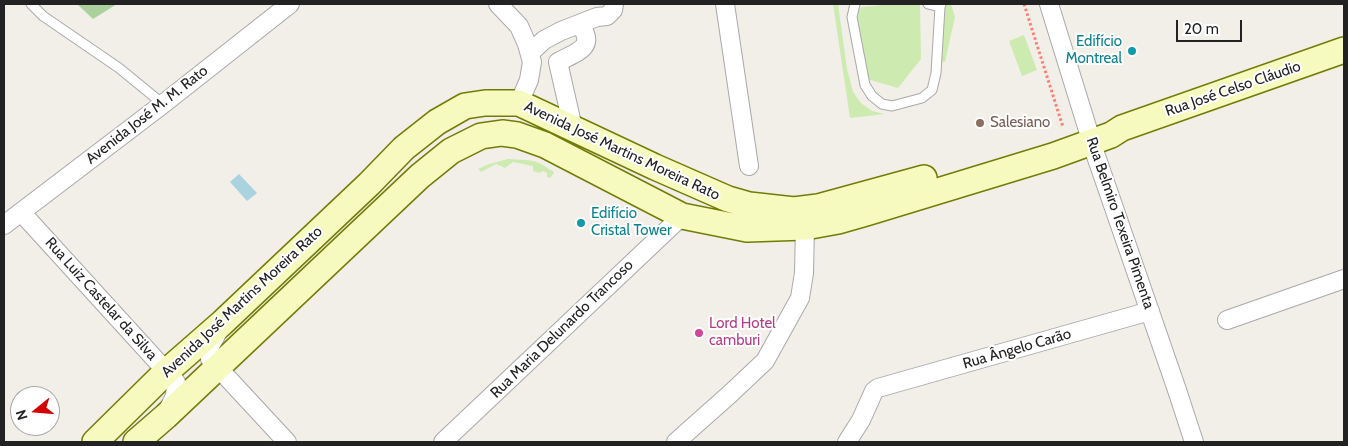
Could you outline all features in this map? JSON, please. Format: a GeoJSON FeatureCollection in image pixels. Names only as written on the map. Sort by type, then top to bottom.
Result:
{"type":"FeatureCollection","features":[{"type":"Feature","properties":{"kind":"street","name":"Avenida José M. M. Rato"},"geometry":{"type":"LineString","coordinates":[[4,226],[290,4]]}},
{"type":"Feature","properties":{"kind":"street"},"geometry":{"type":"LineString","coordinates":[[498,4],[519,26],[532,62],[529,80],[519,103]]}},
{"type":"Feature","properties":{"kind":"street"},"geometry":{"type":"LineString","coordinates":[[530,53],[544,40],[561,31],[597,17],[607,16],[613,10],[614,4]]}},
{"type":"Feature","properties":{"kind":"street"},"geometry":{"type":"LineString","coordinates":[[725,4],[749,166]]}},
{"type":"Feature","properties":{"kind":"street","name":"Rua Belmiro Texeira Pimenta"},"geometry":{"type":"LineString","coordinates":[[1049,4],[1082,138],[1150,311],[1194,442]]}},
{"type":"Feature","properties":{"kind":"street"},"geometry":{"type":"LineString","coordinates":[[572,128],[558,62],[584,47],[587,41],[586,33],[580,25]]}},
{"type":"Feature","properties":{"kind":"street","name":"Rua José Celso Cláudio"},"geometry":{"type":"LineString","coordinates":[[1082,138],[1107,128],[1122,128],[1344,50]]}},
{"type":"Feature","properties":{"kind":"street","name":"Avenida José Martins Moreira Rato"},"geometry":{"type":"LineString","coordinates":[[94,442],[166,372],[222,323],[369,184],[404,148],[437,122],[465,106],[485,103],[519,103],[728,200],[749,205],[794,210],[818,206],[1082,138]]}},
{"type":"Feature","properties":{"kind":"street","name":"Avenida José Martins Moreira Rato"},"geometry":{"type":"LineString","coordinates":[[136,442],[166,416],[420,176],[451,151],[481,136],[502,133],[517,135],[545,145],[682,216],[747,230],[805,227],[866,213],[1053,156],[1082,138]]}},
{"type":"Feature","properties":{"kind":"street","name":"Rua Luiz Castelar da Silva"},"geometry":{"type":"LineString","coordinates":[[22,212],[176,382],[175,396],[166,416]]}},
{"type":"Feature","properties":{"kind":"street","name":"Rua Maria Delunardo Trancoso"},"geometry":{"type":"LineString","coordinates":[[443,442],[682,216]]}},
{"type":"Feature","properties":{"kind":"street"},"geometry":{"type":"LineString","coordinates":[[676,442],[764,361],[800,298],[804,273],[805,227]]}},
{"type":"Feature","properties":{"kind":"street"},"geometry":{"type":"LineString","coordinates":[[1227,320],[1344,279]]}},
{"type":"Feature","properties":{"kind":"street","name":"Rua Ângelo Carão"},"geometry":{"type":"LineString","coordinates":[[847,442],[861,420],[874,391],[883,387],[1150,311]]}},
{"type":"Feature","properties":{"kind":"street"},"geometry":{"type":"LineString","coordinates":[[222,323],[210,346],[210,359],[287,442]]}},
{"type":"Feature","properties":{"kind":"lane"},"geometry":{"type":"LineString","coordinates":[[31,4],[43,16],[119,68],[162,104]]}},
{"type":"Feature","properties":{"kind":"lane"},"geometry":{"type":"LineString","coordinates":[[855,4],[852,17],[865,85],[872,96],[882,104],[892,106],[922,98],[932,90],[936,73],[940,5],[928,4]]}},
{"type":"Feature","properties":{"kind":"path"},"geometry":{"type":"LineString","coordinates":[[1024,4],[1082,138]]}},
{"type":"Feature","properties":{"kind":"green space"},"geometry":{"type":"Polygon","coordinates":[[[77,4],[117,4],[93,19],[77,4]]]}},
{"type":"Feature","properties":{"kind":"green space"},"geometry":{"type":"Polygon","coordinates":[[[833,4],[838,4],[847,69],[853,92],[861,103],[872,111],[885,114],[850,118],[833,4]]]}},
{"type":"Feature","properties":{"kind":"green space"},"geometry":{"type":"Polygon","coordinates":[[[895,4],[920,5],[921,59],[898,88],[867,79],[856,12],[862,7],[895,4]]]}},
{"type":"Feature","properties":{"kind":"green space"},"geometry":{"type":"Polygon","coordinates":[[[934,4],[951,4],[955,17],[945,62],[937,61],[934,4]]]}},
{"type":"Feature","properties":{"kind":"green space"},"geometry":{"type":"Polygon","coordinates":[[[1024,35],[1037,70],[1022,76],[1009,41],[1024,35]]]}},
{"type":"Feature","properties":{"kind":"green space"},"geometry":{"type":"Polygon","coordinates":[[[508,159],[536,162],[554,173],[550,178],[543,171],[539,173],[533,171],[533,166],[513,162],[505,168],[496,164],[481,172],[478,169],[508,159]]]}},
{"type":"Feature","properties":{"kind":"water"},"geometry":{"type":"Polygon","coordinates":[[[239,174],[257,193],[247,201],[230,182],[239,174]]]}},
{"type":"Feature","properties":{"kind":"place","name":"Edifício Montreal"},"geometry":{"type":"Point","coordinates":[1132,51]}},
{"type":"Feature","properties":{"kind":"place","name":"Salesiano"},"geometry":{"type":"Point","coordinates":[980,123]}},
{"type":"Feature","properties":{"kind":"place","name":"Edifício Cristal Tower"},"geometry":{"type":"Point","coordinates":[581,223]}},
{"type":"Feature","properties":{"kind":"place","name":"Lord Hotel camburi"},"geometry":{"type":"Point","coordinates":[699,333]}}]}
